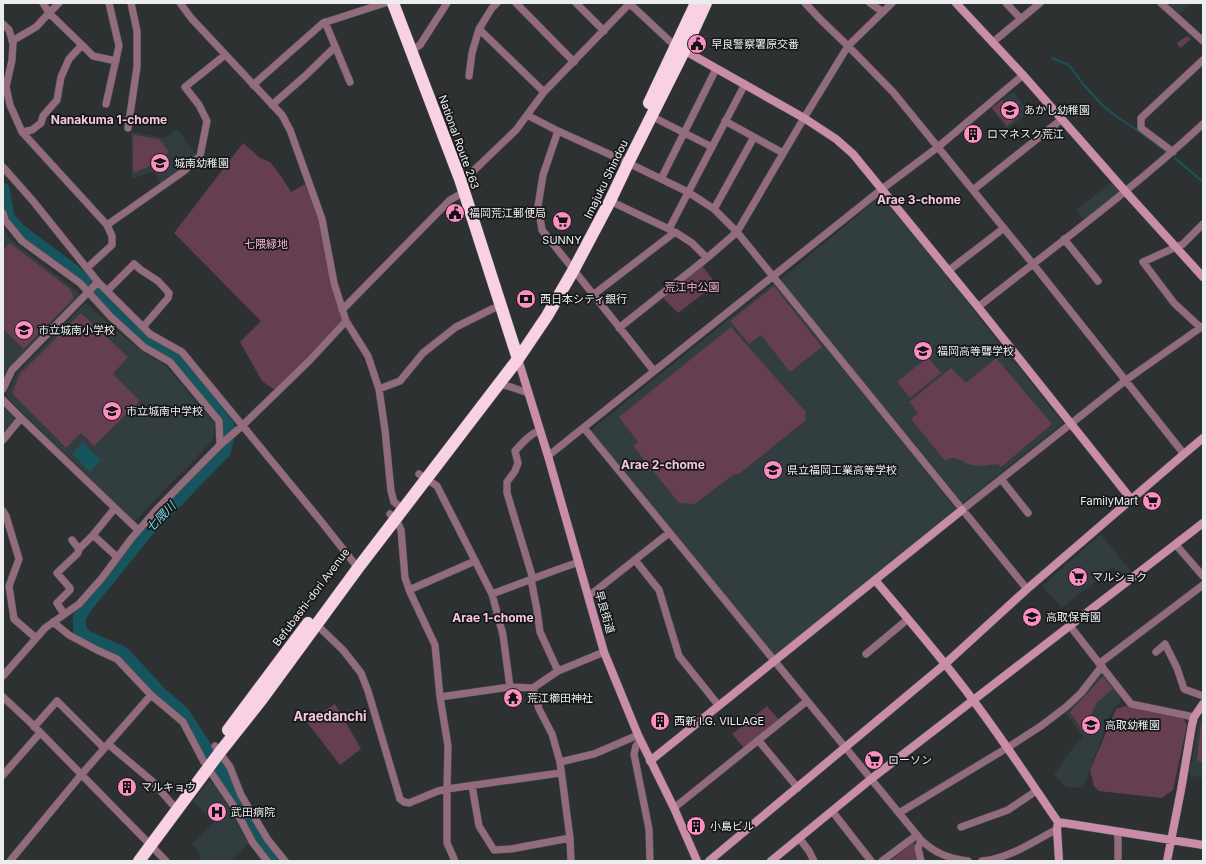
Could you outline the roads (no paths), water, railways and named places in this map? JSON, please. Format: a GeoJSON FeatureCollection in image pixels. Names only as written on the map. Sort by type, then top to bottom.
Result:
{"type":"FeatureCollection","features":[{"type":"Feature","properties":{"kind":"highway","name":"National Route 263"},"geometry":{"type":"LineString","coordinates":[[393,3],[460,179],[516,355]]}},
{"type":"Feature","properties":{"kind":"highway","name":"Imajuku Shindou"},"geometry":{"type":"LineString","coordinates":[[572,268],[604,198],[651,116],[680,48],[696,3]]}},
{"type":"Feature","properties":{"kind":"highway","name":"Imajuku Shindou"},"geometry":{"type":"LineString","coordinates":[[516,355],[547,316],[610,201],[625,161],[680,48],[706,3]]}},
{"type":"Feature","properties":{"kind":"highway","name":"Befubashi-dori Avenue"},"geometry":{"type":"LineString","coordinates":[[422,476],[499,384],[516,355]]}},
{"type":"Feature","properties":{"kind":"highway","name":"Befubashi-dori Avenue"},"geometry":{"type":"LineString","coordinates":[[130,861],[149,842],[422,476],[516,355]]}},
{"type":"Feature","properties":{"kind":"highway","name":"Befubashi-dori Avenue"},"geometry":{"type":"LineString","coordinates":[[216,751],[262,699],[317,625],[355,565]]}},
{"type":"Feature","properties":{"kind":"highway","name":"Befubashi-dori Avenue"},"geometry":{"type":"LineString","coordinates":[[139,861],[172,804],[207,764]]}},
{"type":"Feature","properties":{"kind":"street"},"geometry":{"type":"LineString","coordinates":[[43,3],[49,14],[93,56],[116,61]]}},
{"type":"Feature","properties":{"kind":"street"},"geometry":{"type":"LineString","coordinates":[[12,41],[36,27],[60,3]]}},
{"type":"Feature","properties":{"kind":"street"},"geometry":{"type":"LineString","coordinates":[[106,104],[120,46],[109,3]]}},
{"type":"Feature","properties":{"kind":"street"},"geometry":{"type":"LineString","coordinates":[[128,128],[137,66],[137,31],[131,3]]}},
{"type":"Feature","properties":{"kind":"street"},"geometry":{"type":"LineString","coordinates":[[181,3],[192,19],[282,115],[290,130],[322,219],[334,283],[342,310],[346,321],[368,356],[379,389],[391,491],[401,530],[405,578],[409,590],[435,645],[440,697],[448,746],[447,842],[455,861]]}},
{"type":"Feature","properties":{"kind":"street"},"geometry":{"type":"LineString","coordinates":[[253,85],[325,22],[385,3]]}},
{"type":"Feature","properties":{"kind":"street"},"geometry":{"type":"LineString","coordinates":[[411,50],[420,45],[446,3]]}},
{"type":"Feature","properties":{"kind":"street"},"geometry":{"type":"LineString","coordinates":[[469,76],[472,53],[479,29],[492,8],[497,3]]}},
{"type":"Feature","properties":{"kind":"street"},"geometry":{"type":"LineString","coordinates":[[516,3],[574,62]]}},
{"type":"Feature","properties":{"kind":"street"},"geometry":{"type":"LineString","coordinates":[[576,3],[604,31]]}},
{"type":"Feature","properties":{"kind":"street"},"geometry":{"type":"LineString","coordinates":[[460,179],[467,177],[516,130],[544,92],[630,3],[680,48],[804,118],[836,139],[853,154],[978,307],[1131,499]]}},
{"type":"Feature","properties":{"kind":"street"},"geometry":{"type":"LineString","coordinates":[[805,3],[893,92],[1033,264],[1184,454]]}},
{"type":"Feature","properties":{"kind":"street"},"geometry":{"type":"LineString","coordinates":[[870,3],[883,12]]}},
{"type":"Feature","properties":{"kind":"street"},"geometry":{"type":"LineString","coordinates":[[620,328],[737,232],[848,46],[892,3]]}},
{"type":"Feature","properties":{"kind":"street"},"geometry":{"type":"LineString","coordinates":[[956,3],[1023,75],[1203,277]]}},
{"type":"Feature","properties":{"kind":"street"},"geometry":{"type":"LineString","coordinates":[[1006,3],[1021,19]]}},
{"type":"Feature","properties":{"kind":"street"},"geometry":{"type":"LineString","coordinates":[[993,42],[1040,3]]}},
{"type":"Feature","properties":{"kind":"street"},"geometry":{"type":"LineString","coordinates":[[1161,3],[1203,41]]}},
{"type":"Feature","properties":{"kind":"street"},"geometry":{"type":"LineString","coordinates":[[325,22],[350,82]]}},
{"type":"Feature","properties":{"kind":"street"},"geometry":{"type":"LineString","coordinates":[[3,24],[9,30],[12,41],[12,60],[6,87],[10,106],[22,132],[107,225],[112,236],[112,245],[87,268]]}},
{"type":"Feature","properties":{"kind":"street"},"geometry":{"type":"LineString","coordinates":[[479,29],[544,92]]}},
{"type":"Feature","properties":{"kind":"street"},"geometry":{"type":"LineString","coordinates":[[22,132],[32,130],[41,123],[43,116],[57,100],[61,77],[69,59],[82,45]]}},
{"type":"Feature","properties":{"kind":"street"},"geometry":{"type":"LineString","coordinates":[[272,105],[335,47]]}},
{"type":"Feature","properties":{"kind":"street"},"geometry":{"type":"LineString","coordinates":[[107,225],[184,172],[200,156],[207,121],[199,105],[185,86],[225,55]]}},
{"type":"Feature","properties":{"kind":"street"},"geometry":{"type":"LineString","coordinates":[[1173,152],[1140,128],[1141,118],[1203,60]]}},
{"type":"Feature","properties":{"kind":"street"},"geometry":{"type":"LineString","coordinates":[[661,179],[716,69]]}},
{"type":"Feature","properties":{"kind":"street"},"geometry":{"type":"LineString","coordinates":[[548,456],[882,189],[938,147],[1023,75]]}},
{"type":"Feature","properties":{"kind":"street"},"geometry":{"type":"LineString","coordinates":[[593,295],[672,231],[688,192],[745,84]]}},
{"type":"Feature","properties":{"kind":"street"},"geometry":{"type":"LineString","coordinates":[[527,115],[688,192],[714,209],[737,232],[1027,589]]}},
{"type":"Feature","properties":{"kind":"street"},"geometry":{"type":"LineString","coordinates":[[651,116],[712,147]]}},
{"type":"Feature","properties":{"kind":"street"},"geometry":{"type":"LineString","coordinates":[[973,190],[1062,119]]}},
{"type":"Feature","properties":{"kind":"street"},"geometry":{"type":"LineString","coordinates":[[726,121],[783,154]]}},
{"type":"Feature","properties":{"kind":"street"},"geometry":{"type":"LineString","coordinates":[[978,307],[1173,152],[1203,124]]}},
{"type":"Feature","properties":{"kind":"street"},"geometry":{"type":"LineString","coordinates":[[558,131],[543,175],[538,206],[542,230],[654,371]]}},
{"type":"Feature","properties":{"kind":"street"},"geometry":{"type":"LineString","coordinates":[[714,209],[754,137]]}},
{"type":"Feature","properties":{"kind":"street"},"geometry":{"type":"LineString","coordinates":[[3,167],[98,282],[150,334],[182,352],[320,520],[355,565]]}},
{"type":"Feature","properties":{"kind":"street"},"geometry":{"type":"LineString","coordinates":[[342,310],[450,200],[464,192]]}},
{"type":"Feature","properties":{"kind":"street"},"geometry":{"type":"LineString","coordinates":[[610,201],[672,231],[692,243],[706,258]]}},
{"type":"Feature","properties":{"kind":"street"},"geometry":{"type":"LineString","coordinates":[[3,213],[5,220],[22,241],[80,283],[111,317],[144,347],[170,362],[219,421],[222,442]]}},
{"type":"Feature","properties":{"kind":"street"},"geometry":{"type":"LineString","coordinates":[[650,761],[1070,423],[1126,380],[1202,327],[1174,303],[1143,262],[1183,244],[1203,224]]}},
{"type":"Feature","properties":{"kind":"street"},"geometry":{"type":"LineString","coordinates":[[948,271],[1004,228]]}},
{"type":"Feature","properties":{"kind":"street"},"geometry":{"type":"LineString","coordinates":[[1064,239],[1098,281]]}},
{"type":"Feature","properties":{"kind":"street"},"geometry":{"type":"LineString","coordinates":[[107,291],[134,264],[158,281],[169,294],[168,298],[143,327]]}},
{"type":"Feature","properties":{"kind":"street"},"geometry":{"type":"LineString","coordinates":[[3,389],[12,370],[98,282]]}},
{"type":"Feature","properties":{"kind":"street"},"geometry":{"type":"LineString","coordinates":[[379,389],[400,381],[422,353],[456,327],[501,306]]}},
{"type":"Feature","properties":{"kind":"street"},"geometry":{"type":"LineString","coordinates":[[3,676],[45,628],[79,604],[102,578],[138,530],[157,509],[222,442],[242,426],[310,360],[346,321]]}},
{"type":"Feature","properties":{"kind":"street","name":"早良街道"},"geometry":{"type":"LineString","coordinates":[[516,355],[548,456],[604,652],[639,738],[674,808],[697,861]]}},
{"type":"Feature","properties":{"kind":"street"},"geometry":{"type":"LineString","coordinates":[[499,384],[511,386],[528,393]]}},
{"type":"Feature","properties":{"kind":"street"},"geometry":{"type":"LineString","coordinates":[[3,400],[138,530]]}},
{"type":"Feature","properties":{"kind":"street"},"geometry":{"type":"LineString","coordinates":[[3,440],[21,418]]}},
{"type":"Feature","properties":{"kind":"street"},"geometry":{"type":"LineString","coordinates":[[584,428],[919,838],[941,855],[968,861]]}},
{"type":"Feature","properties":{"kind":"street"},"geometry":{"type":"LineString","coordinates":[[540,430],[525,439],[515,451],[518,462],[515,471],[507,482],[507,492],[532,579],[540,632],[558,671]]}},
{"type":"Feature","properties":{"kind":"street"},"geometry":{"type":"LineString","coordinates":[[709,861],[945,664],[1027,589],[1203,438]]}},
{"type":"Feature","properties":{"kind":"street"},"geometry":{"type":"LineString","coordinates":[[422,476],[437,486],[492,594],[503,635],[510,687]]}},
{"type":"Feature","properties":{"kind":"street"},"geometry":{"type":"LineString","coordinates":[[1001,478],[1028,513]]}},
{"type":"Feature","properties":{"kind":"street"},"geometry":{"type":"LineString","coordinates":[[64,614],[57,604],[70,590],[70,588],[57,573],[78,553],[79,549],[93,535],[115,508]]}},
{"type":"Feature","properties":{"kind":"street"},"geometry":{"type":"LineString","coordinates":[[3,511],[6,516],[19,559],[9,586],[14,619],[36,638]]}},
{"type":"Feature","properties":{"kind":"street"},"geometry":{"type":"LineString","coordinates":[[771,861],[871,779],[1203,523]]}},
{"type":"Feature","properties":{"kind":"street"},"geometry":{"type":"LineString","coordinates":[[589,596],[669,532]]}},
{"type":"Feature","properties":{"kind":"street"},"geometry":{"type":"LineString","coordinates":[[93,535],[117,557]]}},
{"type":"Feature","properties":{"kind":"street"},"geometry":{"type":"LineString","coordinates":[[72,540],[79,549]]}},
{"type":"Feature","properties":{"kind":"street"},"geometry":{"type":"LineString","coordinates":[[1176,545],[1203,576]]}},
{"type":"Feature","properties":{"kind":"street"},"geometry":{"type":"LineString","coordinates":[[635,560],[659,590],[679,656],[719,706]]}},
{"type":"Feature","properties":{"kind":"street"},"geometry":{"type":"LineString","coordinates":[[409,590],[475,561]]}},
{"type":"Feature","properties":{"kind":"street"},"geometry":{"type":"LineString","coordinates":[[492,594],[579,562]]}},
{"type":"Feature","properties":{"kind":"street"},"geometry":{"type":"LineString","coordinates":[[876,580],[973,700],[1036,791],[1057,826],[1059,861]]}},
{"type":"Feature","properties":{"kind":"street"},"geometry":{"type":"LineString","coordinates":[[899,814],[1041,726],[1066,707],[1080,693],[1101,665],[1203,584]]}},
{"type":"Feature","properties":{"kind":"street"},"geometry":{"type":"LineString","coordinates":[[866,654],[908,619]]}},
{"type":"Feature","properties":{"kind":"street"},"geometry":{"type":"LineString","coordinates":[[53,622],[69,635],[117,659],[151,695],[182,722],[233,805],[253,843],[267,861]]}},
{"type":"Feature","properties":{"kind":"street"},"geometry":{"type":"LineString","coordinates":[[317,625],[343,650],[361,673],[368,691],[400,799],[404,802],[409,803],[438,791],[447,789],[560,773]]}},
{"type":"Feature","properties":{"kind":"street"},"geometry":{"type":"LineString","coordinates":[[1070,626],[1131,704],[1194,717]]}},
{"type":"Feature","properties":{"kind":"street"},"geometry":{"type":"LineString","coordinates":[[1156,652],[1165,644],[1177,668],[1184,689],[1203,696]]}},
{"type":"Feature","properties":{"kind":"street"},"geometry":{"type":"LineString","coordinates":[[440,697],[510,687],[533,688],[558,671],[604,652]]}},
{"type":"Feature","properties":{"kind":"street"},"geometry":{"type":"LineString","coordinates":[[533,688],[539,709],[552,734],[560,762],[560,773],[570,838],[571,861]]}},
{"type":"Feature","properties":{"kind":"street"},"geometry":{"type":"LineString","coordinates":[[10,861],[81,775],[151,695]]}},
{"type":"Feature","properties":{"kind":"street"},"geometry":{"type":"LineString","coordinates":[[3,697],[40,732],[166,861]]}},
{"type":"Feature","properties":{"kind":"street"},"geometry":{"type":"LineString","coordinates":[[34,726],[58,701],[106,746],[152,781],[172,804]]}},
{"type":"Feature","properties":{"kind":"street"},"geometry":{"type":"LineString","coordinates":[[674,808],[807,701]]}},
{"type":"Feature","properties":{"kind":"street"},"geometry":{"type":"LineString","coordinates":[[1167,861],[1194,717],[1203,704]]}},
{"type":"Feature","properties":{"kind":"street"},"geometry":{"type":"LineString","coordinates":[[3,775],[40,732]]}},
{"type":"Feature","properties":{"kind":"street"},"geometry":{"type":"LineString","coordinates":[[560,762],[594,754],[639,738]]}},
{"type":"Feature","properties":{"kind":"street"},"geometry":{"type":"LineString","coordinates":[[639,738],[634,754],[649,829],[650,861]]}},
{"type":"Feature","properties":{"kind":"street"},"geometry":{"type":"LineString","coordinates":[[758,740],[798,788]]}},
{"type":"Feature","properties":{"kind":"street"},"geometry":{"type":"LineString","coordinates":[[216,751],[230,767],[241,795],[268,840],[285,861]]}},
{"type":"Feature","properties":{"kind":"street"},"geometry":{"type":"LineString","coordinates":[[472,786],[480,826],[494,850],[511,849],[570,838]]}},
{"type":"Feature","properties":{"kind":"street"},"geometry":{"type":"LineString","coordinates":[[961,827],[1008,810],[1036,791]]}},
{"type":"Feature","properties":{"kind":"street"},"geometry":{"type":"LineString","coordinates":[[832,811],[871,861]]}},
{"type":"Feature","properties":{"kind":"street"},"geometry":{"type":"LineString","coordinates":[[982,861],[990,860],[1016,850],[1057,826],[1117,831],[1203,844]]}},
{"type":"Feature","properties":{"kind":"street"},"geometry":{"type":"LineString","coordinates":[[1117,831],[1118,861]]}},
{"type":"Feature","properties":{"kind":"street"},"geometry":{"type":"LineString","coordinates":[[799,838],[809,850],[814,861]]}},
{"type":"Feature","properties":{"kind":"street"},"geometry":{"type":"LineString","coordinates":[[882,861],[919,838]]}},
{"type":"Feature","properties":{"kind":"street"},"geometry":{"type":"LineString","coordinates":[[919,838],[918,848],[920,861]]}},
{"type":"Feature","properties":{"kind":"water"},"geometry":{"type":"Polygon","coordinates":[[[83,443],[101,460],[90,472],[72,454],[83,443]]]}},
{"type":"Feature","properties":{"kind":"waterway"},"geometry":{"type":"LineString","coordinates":[[1052,58],[1069,65],[1083,84],[1103,106],[1167,152]]}},
{"type":"Feature","properties":{"kind":"waterway"},"geometry":{"type":"LineString","coordinates":[[1175,158],[1203,182]]}},
{"type":"Feature","properties":{"kind":"waterway","name":"七隈川"},"geometry":{"type":"LineString","coordinates":[[3,189],[8,217],[19,230],[74,271],[107,305],[148,342],[173,357],[192,378],[228,426],[228,437],[224,452],[148,530],[84,609],[79,618],[80,631],[87,637],[123,653],[161,694],[183,713],[220,770],[264,849],[275,861]]}},
{"type":"Feature","properties":{"kind":"place","name":"早良警察署原交番"},"geometry":{"type":"Point","coordinates":[697,44]}},
{"type":"Feature","properties":{"kind":"place","name":"あかし幼稚園"},"geometry":{"type":"Point","coordinates":[1010,110]}},
{"type":"Feature","properties":{"kind":"place","name":"ロマネスク荒江"},"geometry":{"type":"Point","coordinates":[973,134]}},
{"type":"Feature","properties":{"kind":"place","name":"城南幼稚園"},"geometry":{"type":"Point","coordinates":[160,163]}},
{"type":"Feature","properties":{"kind":"place","name":"福岡荒江郵便局"},"geometry":{"type":"Point","coordinates":[455,213]}},
{"type":"Feature","properties":{"kind":"place","name":"SUNNY"},"geometry":{"type":"Point","coordinates":[562,221]}},
{"type":"Feature","properties":{"kind":"place","name":"西日本シティ銀行"},"geometry":{"type":"Point","coordinates":[526,299]}},
{"type":"Feature","properties":{"kind":"place","name":"市立城南小学校"},"geometry":{"type":"Point","coordinates":[24,330]}},
{"type":"Feature","properties":{"kind":"place","name":"福岡高等聾学校"},"geometry":{"type":"Point","coordinates":[923,351]}},
{"type":"Feature","properties":{"kind":"place","name":"市立城南中学校"},"geometry":{"type":"Point","coordinates":[112,411]}},
{"type":"Feature","properties":{"kind":"place","name":"県立福岡工業高等学校"},"geometry":{"type":"Point","coordinates":[773,470]}},
{"type":"Feature","properties":{"kind":"place","name":"FamilyMart"},"geometry":{"type":"Point","coordinates":[1152,501]}},
{"type":"Feature","properties":{"kind":"place","name":"マルショク"},"geometry":{"type":"Point","coordinates":[1078,577]}},
{"type":"Feature","properties":{"kind":"place","name":"高取保育園"},"geometry":{"type":"Point","coordinates":[1032,617]}},
{"type":"Feature","properties":{"kind":"place","name":"荒江櫛田神社"},"geometry":{"type":"Point","coordinates":[513,698]}},
{"type":"Feature","properties":{"kind":"place","name":"西新 I.G. VILLAGE"},"geometry":{"type":"Point","coordinates":[660,721]}},
{"type":"Feature","properties":{"kind":"place","name":"高取幼稚園"},"geometry":{"type":"Point","coordinates":[1091,725]}},
{"type":"Feature","properties":{"kind":"place","name":"ローソン"},"geometry":{"type":"Point","coordinates":[874,760]}},
{"type":"Feature","properties":{"kind":"place","name":"マルキョウ"},"geometry":{"type":"Point","coordinates":[127,787]}},
{"type":"Feature","properties":{"kind":"place","name":"武田病院"},"geometry":{"type":"Point","coordinates":[217,812]}},
{"type":"Feature","properties":{"kind":"place","name":"小島ビル"},"geometry":{"type":"Point","coordinates":[696,826]}},
{"type":"Feature","properties":{"kind":"district","name":"Nanakuma 1-chome"},"geometry":{"type":"Point","coordinates":[109,120]}},
{"type":"Feature","properties":{"kind":"district","name":"Arae 3-chome"},"geometry":{"type":"Point","coordinates":[919,200]}},
{"type":"Feature","properties":{"kind":"district","name":"Arae 2-chome"},"geometry":{"type":"Point","coordinates":[663,465]}},
{"type":"Feature","properties":{"kind":"district","name":"Arae 1-chome"},"geometry":{"type":"Point","coordinates":[493,618]}},
{"type":"Feature","properties":{"kind":"district","name":"Araedanchi"},"geometry":{"type":"Point","coordinates":[330,716]}},
{"type":"Feature","properties":{"kind":"park label","name":"七隈緑地"},"geometry":{"type":"Point","coordinates":[266,244]}},
{"type":"Feature","properties":{"kind":"park label","name":"荒江中公園"},"geometry":{"type":"Point","coordinates":[692,287]}}]}
